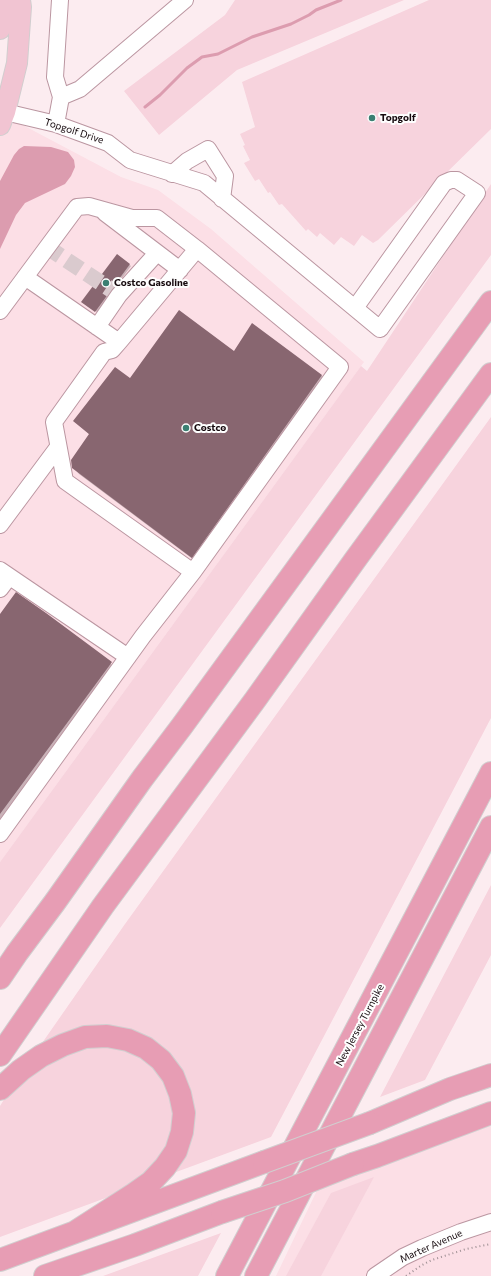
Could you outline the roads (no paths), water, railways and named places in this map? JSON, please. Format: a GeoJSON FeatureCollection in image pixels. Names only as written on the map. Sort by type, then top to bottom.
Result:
{"type":"FeatureCollection","features":[{"type":"Feature","properties":{"kind":"highway"},"geometry":{"type":"LineString","coordinates":[[0,978],[17,952],[55,902],[142,779],[491,302]]}},
{"type":"Feature","properties":{"kind":"highway"},"geometry":{"type":"LineString","coordinates":[[0,1055],[107,900],[255,700],[491,374]]}},
{"type":"Feature","properties":{"kind":"highway","name":"New Jersey Turnpike"},"geometry":{"type":"LineString","coordinates":[[228,1276],[491,773]]}},
{"type":"Feature","properties":{"kind":"highway"},"geometry":{"type":"LineString","coordinates":[[256,1276],[491,827]]}},
{"type":"Feature","properties":{"kind":"highway"},"geometry":{"type":"LineString","coordinates":[[0,971],[17,952]]}},
{"type":"Feature","properties":{"kind":"highway"},"geometry":{"type":"LineString","coordinates":[[0,1089],[21,1070],[41,1056],[63,1045],[85,1037],[107,1036],[128,1040],[146,1048],[162,1060],[173,1076],[180,1094],[184,1113],[182,1132],[176,1151],[165,1167],[151,1182],[75,1232]]}},
{"type":"Feature","properties":{"kind":"highway"},"geometry":{"type":"LineString","coordinates":[[0,1260],[370,1123],[450,1089],[491,1075]]}},
{"type":"Feature","properties":{"kind":"highway"},"geometry":{"type":"LineString","coordinates":[[45,1276],[135,1245],[222,1212],[285,1191],[491,1112]]}},
{"type":"Feature","properties":{"kind":"highway"},"geometry":{"type":"LineString","coordinates":[[83,1276],[135,1245]]}},
{"type":"Feature","properties":{"kind":"main road"},"geometry":{"type":"LineString","coordinates":[[0,29],[4,0]]}},
{"type":"Feature","properties":{"kind":"main road"},"geometry":{"type":"LineString","coordinates":[[2,116],[17,63],[21,7],[20,0]]}},
{"type":"Feature","properties":{"kind":"street"},"geometry":{"type":"LineString","coordinates":[[56,124],[61,97],[55,77],[60,0]]}},
{"type":"Feature","properties":{"kind":"street"},"geometry":{"type":"LineString","coordinates":[[61,97],[80,89],[185,0]]}},
{"type":"Feature","properties":{"kind":"street","name":"Topgolf Drive"},"geometry":{"type":"LineString","coordinates":[[2,116],[56,124],[108,143],[130,160],[204,183],[380,329],[477,193],[457,180],[451,180],[444,183],[355,308]]}},
{"type":"Feature","properties":{"kind":"street"},"geometry":{"type":"LineString","coordinates":[[172,174],[187,161],[208,149],[224,176],[222,199]]}},
{"type":"Feature","properties":{"kind":"street"},"geometry":{"type":"LineString","coordinates":[[0,311],[77,207],[89,206],[132,218],[158,218],[340,367],[193,572],[128,657],[0,834]]}},
{"type":"Feature","properties":{"kind":"street"},"geometry":{"type":"LineString","coordinates":[[99,209],[180,270]]}},
{"type":"Feature","properties":{"kind":"street"},"geometry":{"type":"LineString","coordinates":[[193,572],[65,481],[54,422],[104,352],[112,350],[197,249]]}},
{"type":"Feature","properties":{"kind":"street"},"geometry":{"type":"LineString","coordinates":[[97,327],[120,295],[158,253]]}},
{"type":"Feature","properties":{"kind":"street"},"geometry":{"type":"LineString","coordinates":[[25,277],[119,342]]}},
{"type":"Feature","properties":{"kind":"street"},"geometry":{"type":"LineString","coordinates":[[0,525],[58,447]]}},
{"type":"Feature","properties":{"kind":"street"},"geometry":{"type":"LineString","coordinates":[[3,579],[128,657]]}},
{"type":"Feature","properties":{"kind":"street","name":"Marter Avenue"},"geometry":{"type":"LineString","coordinates":[[375,1276],[390,1265],[422,1248],[461,1232],[491,1222]]}},
{"type":"Feature","properties":{"kind":"waterway"},"geometry":{"type":"LineString","coordinates":[[145,107],[160,95],[187,68],[202,57],[218,54],[252,37],[291,24],[316,10],[341,0]]}},
{"type":"Feature","properties":{"kind":"tunnel"},"geometry":{"type":"LineString","coordinates":[[47,247],[119,295]]}},
{"type":"Feature","properties":{"kind":"place","name":"Topgolf"},"geometry":{"type":"Point","coordinates":[372,118]}},
{"type":"Feature","properties":{"kind":"place","name":"Costco Gasoline"},"geometry":{"type":"Point","coordinates":[106,283]}},
{"type":"Feature","properties":{"kind":"place","name":"Costco"},"geometry":{"type":"Point","coordinates":[186,428]}}]}
